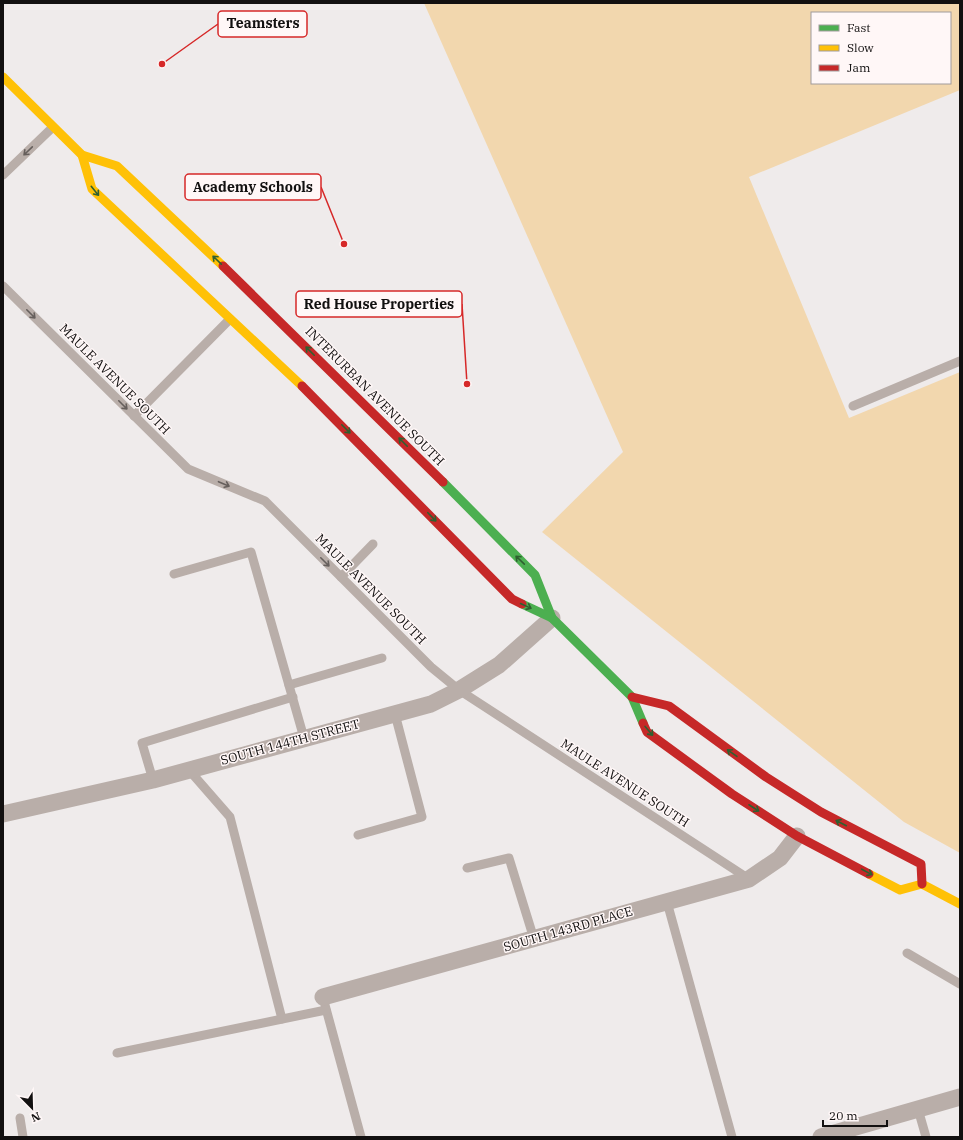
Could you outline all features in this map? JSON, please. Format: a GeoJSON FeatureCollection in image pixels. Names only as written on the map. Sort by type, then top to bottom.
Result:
{"type":"FeatureCollection","features":[{"type":"Feature","properties":{"kind":"main road","name":"INTERURBAN AVENUE SOUTH"},"geometry":{"type":"LineString","coordinates":[[3,77],[82,155],[117,166],[261,301],[535,575],[552,618]]}},
{"type":"Feature","properties":{"kind":"main road","name":"INTERURBAN AVENUE SOUTH"},"geometry":{"type":"LineString","coordinates":[[82,155],[92,189],[360,443],[512,599],[552,618],[632,697],[647,732],[732,794],[797,836],[900,890],[922,884]]}},
{"type":"Feature","properties":{"kind":"main road"},"geometry":{"type":"LineString","coordinates":[[632,697],[669,706],[766,777],[821,812],[920,864],[922,884],[960,904]]}},
{"type":"Feature","properties":{"kind":"street","name":"SOUTH 144TH STREET"},"geometry":{"type":"LineString","coordinates":[[3,814],[153,780],[431,704],[459,690],[499,665],[552,618]]}},
{"type":"Feature","properties":{"kind":"street","name":"SOUTH 143RD PLACE"},"geometry":{"type":"LineString","coordinates":[[325,1004],[534,939],[749,879],[780,858],[797,836]]}},
{"type":"Feature","properties":{"kind":"street"},"geometry":{"type":"LineString","coordinates":[[821,1137],[960,1097]]}},
{"type":"Feature","properties":{"kind":"lane"},"geometry":{"type":"LineString","coordinates":[[3,175],[53,127]]}},
{"type":"Feature","properties":{"kind":"lane","name":"MAULE AVENUE SOUTH"},"geometry":{"type":"LineString","coordinates":[[3,286],[188,469],[265,501],[431,667],[459,690],[749,879]]}},
{"type":"Feature","properties":{"kind":"lane"},"geometry":{"type":"LineString","coordinates":[[134,416],[230,319]]}},
{"type":"Feature","properties":{"kind":"lane"},"geometry":{"type":"LineString","coordinates":[[853,406],[960,361]]}},
{"type":"Feature","properties":{"kind":"lane"},"geometry":{"type":"LineString","coordinates":[[341,577],[373,544]]}},
{"type":"Feature","properties":{"kind":"lane"},"geometry":{"type":"LineString","coordinates":[[174,574],[251,552],[304,738]]}},
{"type":"Feature","properties":{"kind":"lane"},"geometry":{"type":"LineString","coordinates":[[289,685],[382,658]]}},
{"type":"Feature","properties":{"kind":"lane"},"geometry":{"type":"LineString","coordinates":[[153,780],[142,743],[293,697]]}},
{"type":"Feature","properties":{"kind":"lane"},"geometry":{"type":"LineString","coordinates":[[358,835],[422,817],[395,714]]}},
{"type":"Feature","properties":{"kind":"lane"},"geometry":{"type":"LineString","coordinates":[[189,770],[230,817],[282,1020]]}},
{"type":"Feature","properties":{"kind":"lane"},"geometry":{"type":"LineString","coordinates":[[467,868],[509,858],[534,939]]}},
{"type":"Feature","properties":{"kind":"lane"},"geometry":{"type":"LineString","coordinates":[[667,902],[732,1137]]}},
{"type":"Feature","properties":{"kind":"lane"},"geometry":{"type":"LineString","coordinates":[[907,953],[960,984]]}},
{"type":"Feature","properties":{"kind":"lane"},"geometry":{"type":"LineString","coordinates":[[117,1053],[282,1020],[325,1004],[361,1137]]}},
{"type":"Feature","properties":{"kind":"lane"},"geometry":{"type":"LineString","coordinates":[[918,1109],[926,1137]]}},
{"type":"Feature","properties":{"kind":"lane"},"geometry":{"type":"LineString","coordinates":[[20,1118],[23,1137]]}},
{"type":"Feature","properties":{"kind":"shaded area"},"geometry":{"type":"Polygon","coordinates":[[[424,3],[960,3],[960,90],[749,177],[849,418],[960,372],[960,853],[904,822],[542,532],[623,452],[424,3]]]}},
{"type":"Feature","properties":{"kind":"traffic: fast"},"geometry":{"type":"LineString","coordinates":[[443,482],[535,575],[552,618]]}},
{"type":"Feature","properties":{"kind":"traffic: fast"},"geometry":{"type":"LineString","coordinates":[[522,604],[552,618],[632,697],[643,723]]}},
{"type":"Feature","properties":{"kind":"traffic: slow"},"geometry":{"type":"LineString","coordinates":[[3,77],[82,155],[117,166],[223,266]]}},
{"type":"Feature","properties":{"kind":"traffic: slow"},"geometry":{"type":"LineString","coordinates":[[82,155],[92,189],[302,386]]}},
{"type":"Feature","properties":{"kind":"traffic: slow"},"geometry":{"type":"LineString","coordinates":[[869,874],[900,890],[922,884],[960,904]]}},
{"type":"Feature","properties":{"kind":"traffic: jam"},"geometry":{"type":"LineString","coordinates":[[223,266],[443,482]]}},
{"type":"Feature","properties":{"kind":"traffic: jam"},"geometry":{"type":"LineString","coordinates":[[302,386],[512,599],[522,604]]}},
{"type":"Feature","properties":{"kind":"traffic: jam"},"geometry":{"type":"LineString","coordinates":[[632,697],[669,706],[766,777],[821,812],[921,864],[922,884]]}},
{"type":"Feature","properties":{"kind":"traffic: jam"},"geometry":{"type":"LineString","coordinates":[[643,723],[647,732],[732,794],[797,836],[869,874]]}},
{"type":"Feature","properties":{"kind":"place","name":"Teamsters"},"geometry":{"type":"Point","coordinates":[162,64]}},
{"type":"Feature","properties":{"kind":"place","name":"Academy Schools"},"geometry":{"type":"Point","coordinates":[344,244]}},
{"type":"Feature","properties":{"kind":"place","name":"Red House Properties"},"geometry":{"type":"Point","coordinates":[467,384]}}]}
